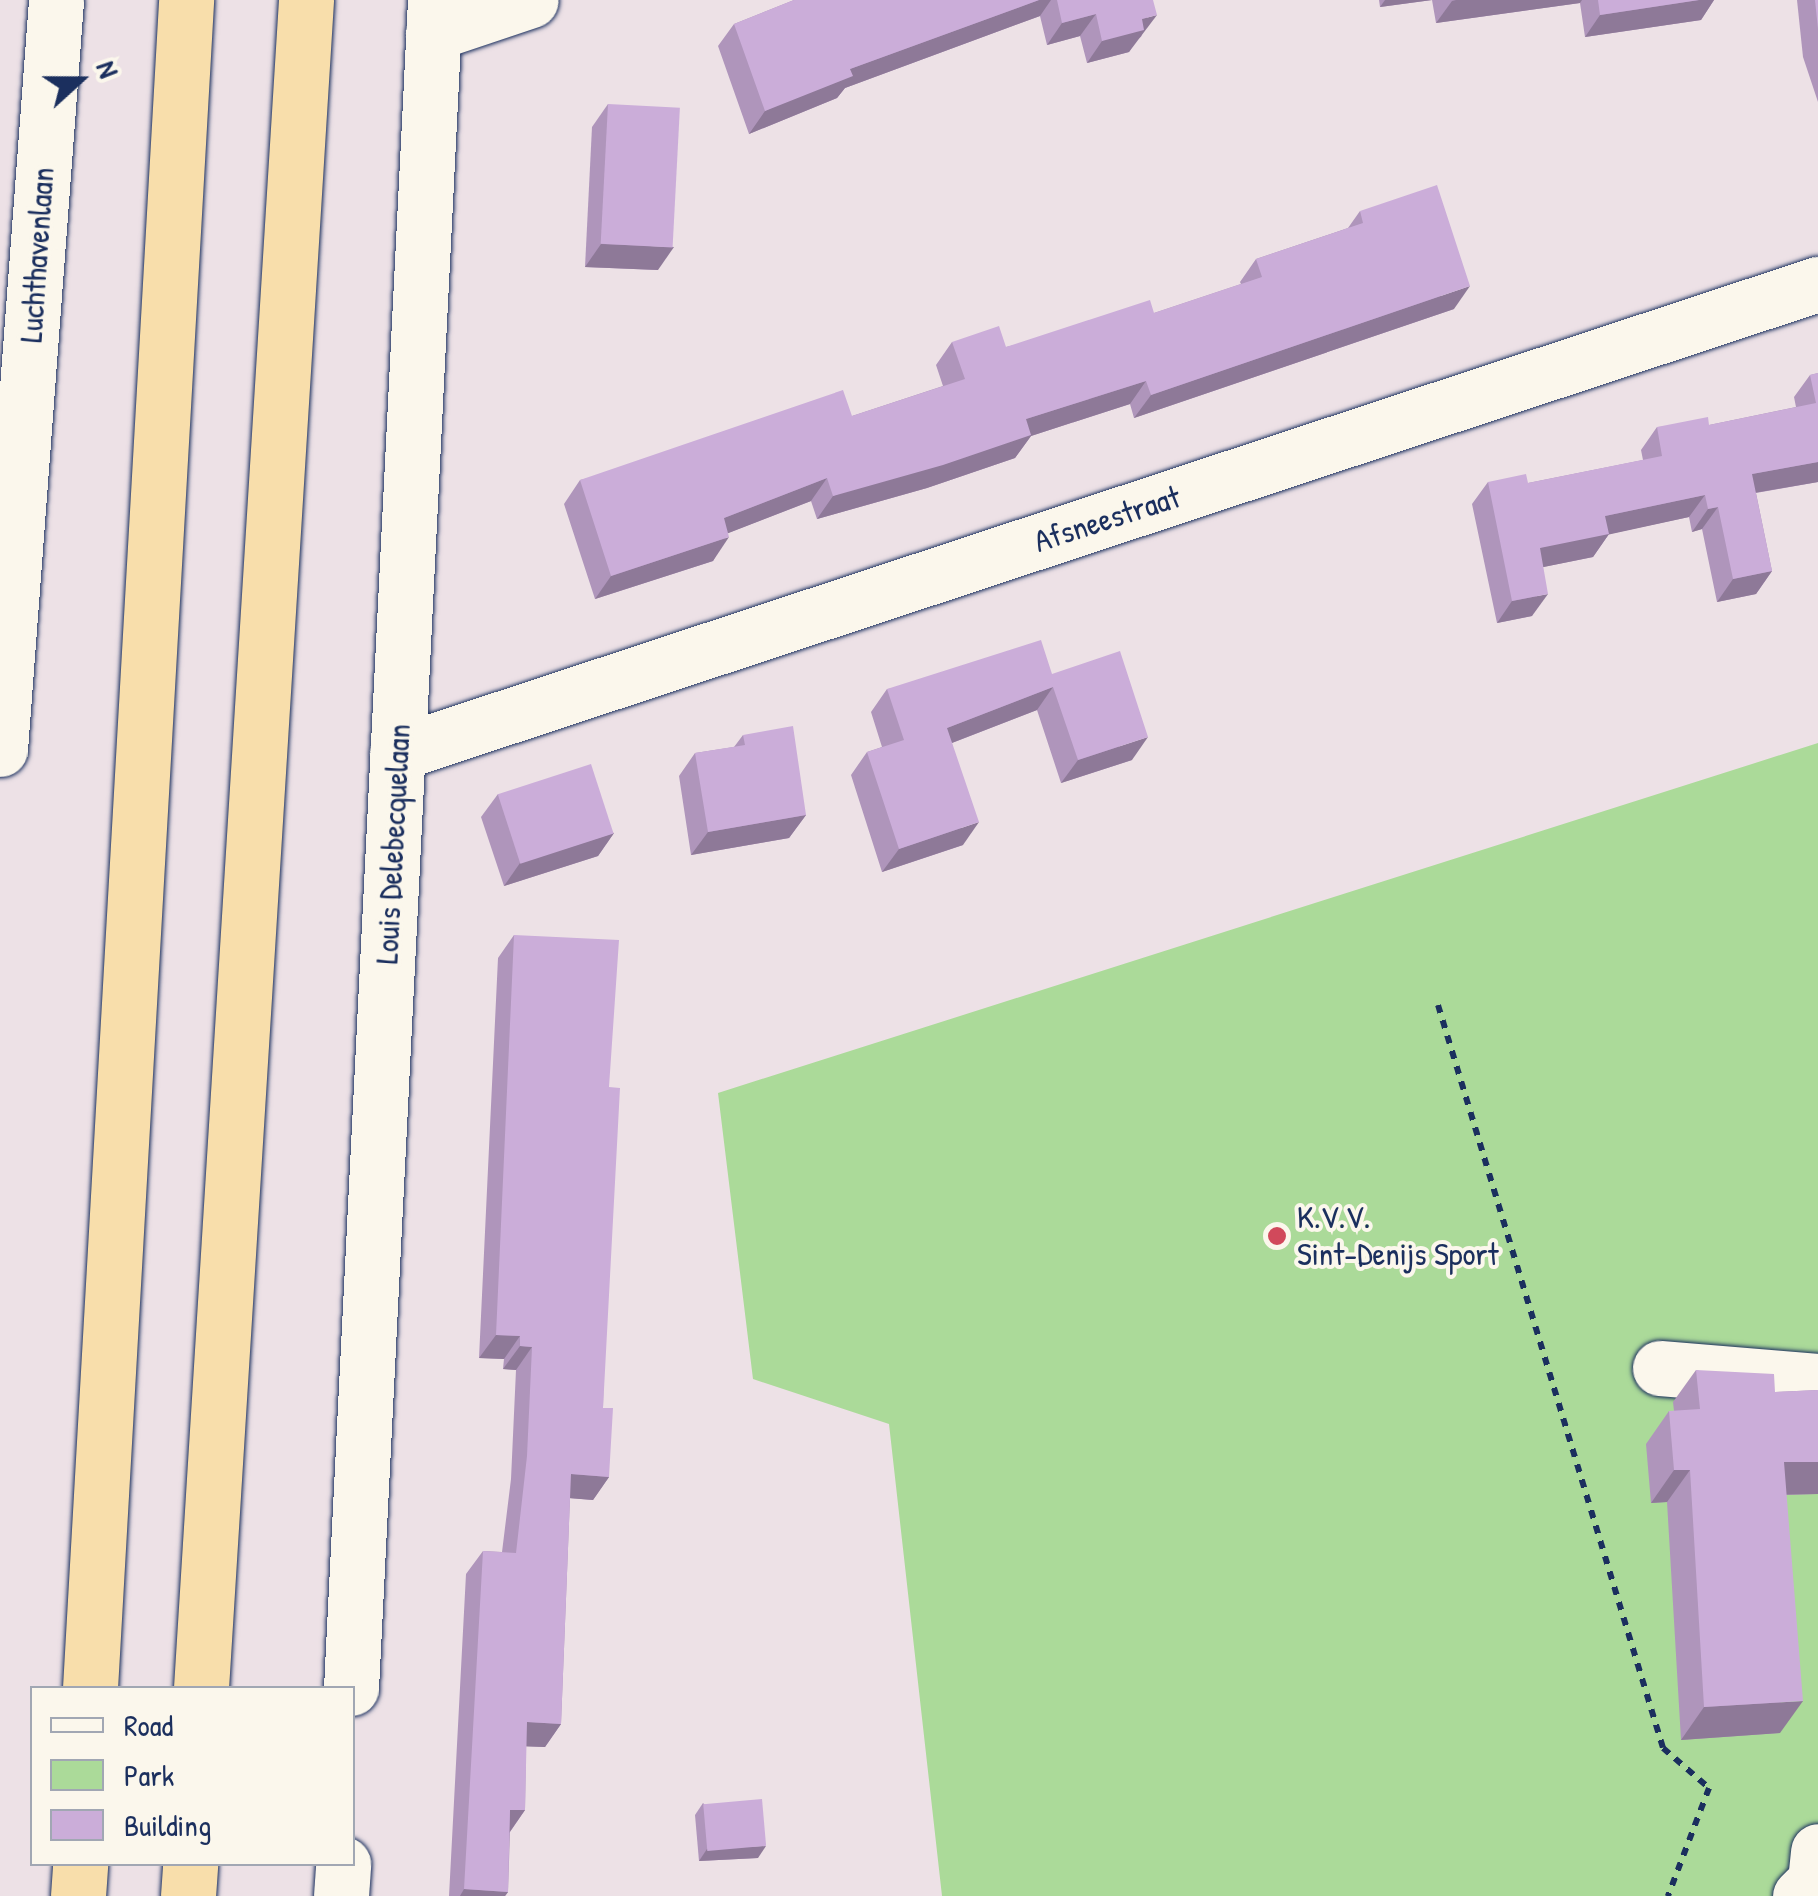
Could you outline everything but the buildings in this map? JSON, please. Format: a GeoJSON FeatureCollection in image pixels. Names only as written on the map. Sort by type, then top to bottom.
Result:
{"type":"FeatureCollection","features":[{"type":"Feature","properties":{"kind":"highway"},"geometry":{"type":"LineString","coordinates":[[90,1686],[186,0]]}},
{"type":"Feature","properties":{"kind":"highway"},"geometry":{"type":"LineString","coordinates":[[201,1686],[306,0]]}},
{"type":"Feature","properties":{"kind":"highway"},"geometry":{"type":"LineString","coordinates":[[78,1896],[80,1866]]}},
{"type":"Feature","properties":{"kind":"highway"},"geometry":{"type":"LineString","coordinates":[[188,1896],[190,1866]]}},
{"type":"Feature","properties":{"kind":"street","name":"Luchthavenlaan"},"geometry":{"type":"LineString","coordinates":[[0,750],[56,0]]}},
{"type":"Feature","properties":{"kind":"street"},"geometry":{"type":"LineString","coordinates":[[434,16],[530,0]]}},
{"type":"Feature","properties":{"kind":"street","name":"Louis Delebecquelaan"},"geometry":{"type":"LineString","coordinates":[[351,1686],[434,16]]}},
{"type":"Feature","properties":{"kind":"street","name":"Afsneestraat"},"geometry":{"type":"LineString","coordinates":[[397,754],[1818,284]]}},
{"type":"Feature","properties":{"kind":"street"},"geometry":{"type":"LineString","coordinates":[[1660,1368],[1818,1381]]}},
{"type":"Feature","properties":{"kind":"street"},"geometry":{"type":"LineString","coordinates":[[1800,1896],[1815,1880],[1818,1850]]}},
{"type":"Feature","properties":{"kind":"street"},"geometry":{"type":"LineString","coordinates":[[341,1896],[343,1866]]}},
{"type":"Feature","properties":{"kind":"path"},"geometry":{"type":"LineString","coordinates":[[1438,1005],[1662,1748],[1709,1788],[1668,1896]]}},
{"type":"Feature","properties":{"kind":"green space","name":"K.V.V. Sint-Denijs Sport"},"geometry":{"type":"Polygon","coordinates":[[[1818,743],[1818,1896],[942,1896],[889,1424],[753,1379],[718,1093],[1818,743]]]}},
{"type":"Feature","properties":{"kind":"place","name":"K.V.V. Sint-Denijs Sport"},"geometry":{"type":"Point","coordinates":[1277,1236]}}]}
